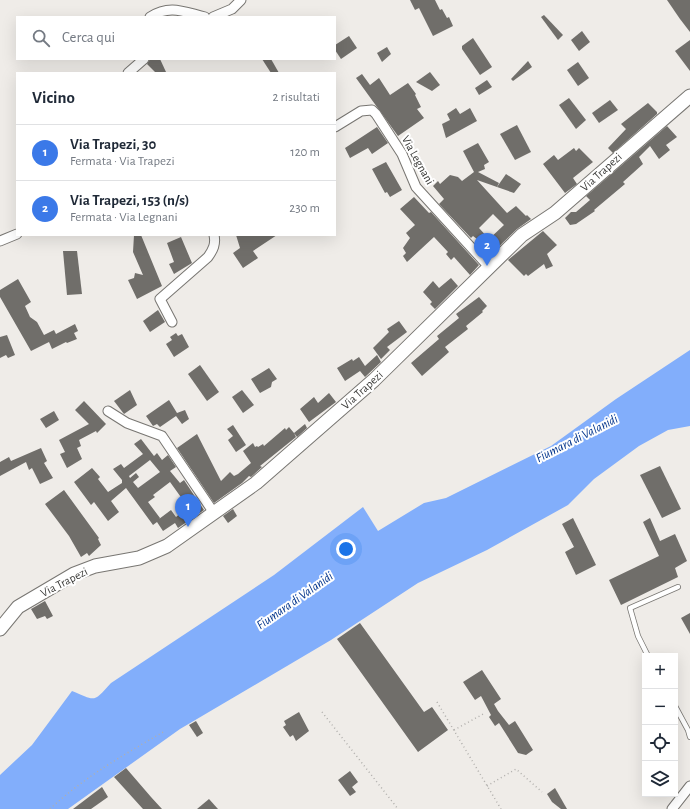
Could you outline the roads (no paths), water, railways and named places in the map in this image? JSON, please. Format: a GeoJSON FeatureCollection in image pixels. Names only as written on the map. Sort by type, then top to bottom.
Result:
{"type":"FeatureCollection","features":[{"type":"Feature","properties":{"kind":"street"},"geometry":{"type":"LineString","coordinates":[[215,16],[232,9],[242,0]]}},
{"type":"Feature","properties":{"kind":"street"},"geometry":{"type":"LineString","coordinates":[[152,16],[157,13],[176,9],[201,16]]}},
{"type":"Feature","properties":{"kind":"street"},"geometry":{"type":"LineString","coordinates":[[129,72],[143,60]]}},
{"type":"Feature","properties":{"kind":"street","name":"Via Trapezi"},"geometry":{"type":"LineString","coordinates":[[0,628],[18,607],[74,574],[95,566],[139,558],[166,546],[256,483],[374,380],[522,235],[555,213],[690,96]]}},
{"type":"Feature","properties":{"kind":"street","name":"Via Legnani"},"geometry":{"type":"LineString","coordinates":[[336,126],[361,111],[372,110],[402,154],[416,187],[489,267]]}},
{"type":"Feature","properties":{"kind":"street"},"geometry":{"type":"LineString","coordinates":[[0,241],[16,234]]}},
{"type":"Feature","properties":{"kind":"street"},"geometry":{"type":"LineString","coordinates":[[172,322],[160,299],[208,257],[215,243],[214,236]]}},
{"type":"Feature","properties":{"kind":"street"},"geometry":{"type":"LineString","coordinates":[[108,411],[126,423],[162,436],[214,513]]}},
{"type":"Feature","properties":{"kind":"street"},"geometry":{"type":"LineString","coordinates":[[672,809],[690,786]]}},
{"type":"Feature","properties":{"kind":"lane"},"geometry":{"type":"LineString","coordinates":[[646,653],[638,636],[630,608],[678,587]]}},
{"type":"Feature","properties":{"kind":"lane"},"geometry":{"type":"LineString","coordinates":[[678,712],[690,737]]}},
{"type":"Feature","properties":{"kind":"water","name":"Fiumara di Valanidi"},"geometry":{"type":"Polygon","coordinates":[[[690,350],[690,426],[668,430],[639,446],[594,479],[568,505],[487,550],[418,583],[331,640],[180,729],[68,809],[0,809],[0,775],[32,745],[72,691],[90,698],[97,697],[111,683],[274,575],[363,507],[378,531],[424,503],[446,498],[551,446],[616,399],[690,350]]]}},
{"type":"Feature","properties":{"kind":"place","name":"Via Trapezi, 153 (n/s)"},"geometry":{"type":"Point","coordinates":[487,266]}},
{"type":"Feature","properties":{"kind":"place","name":"Via Trapezi, 30"},"geometry":{"type":"Point","coordinates":[188,527]}}]}
